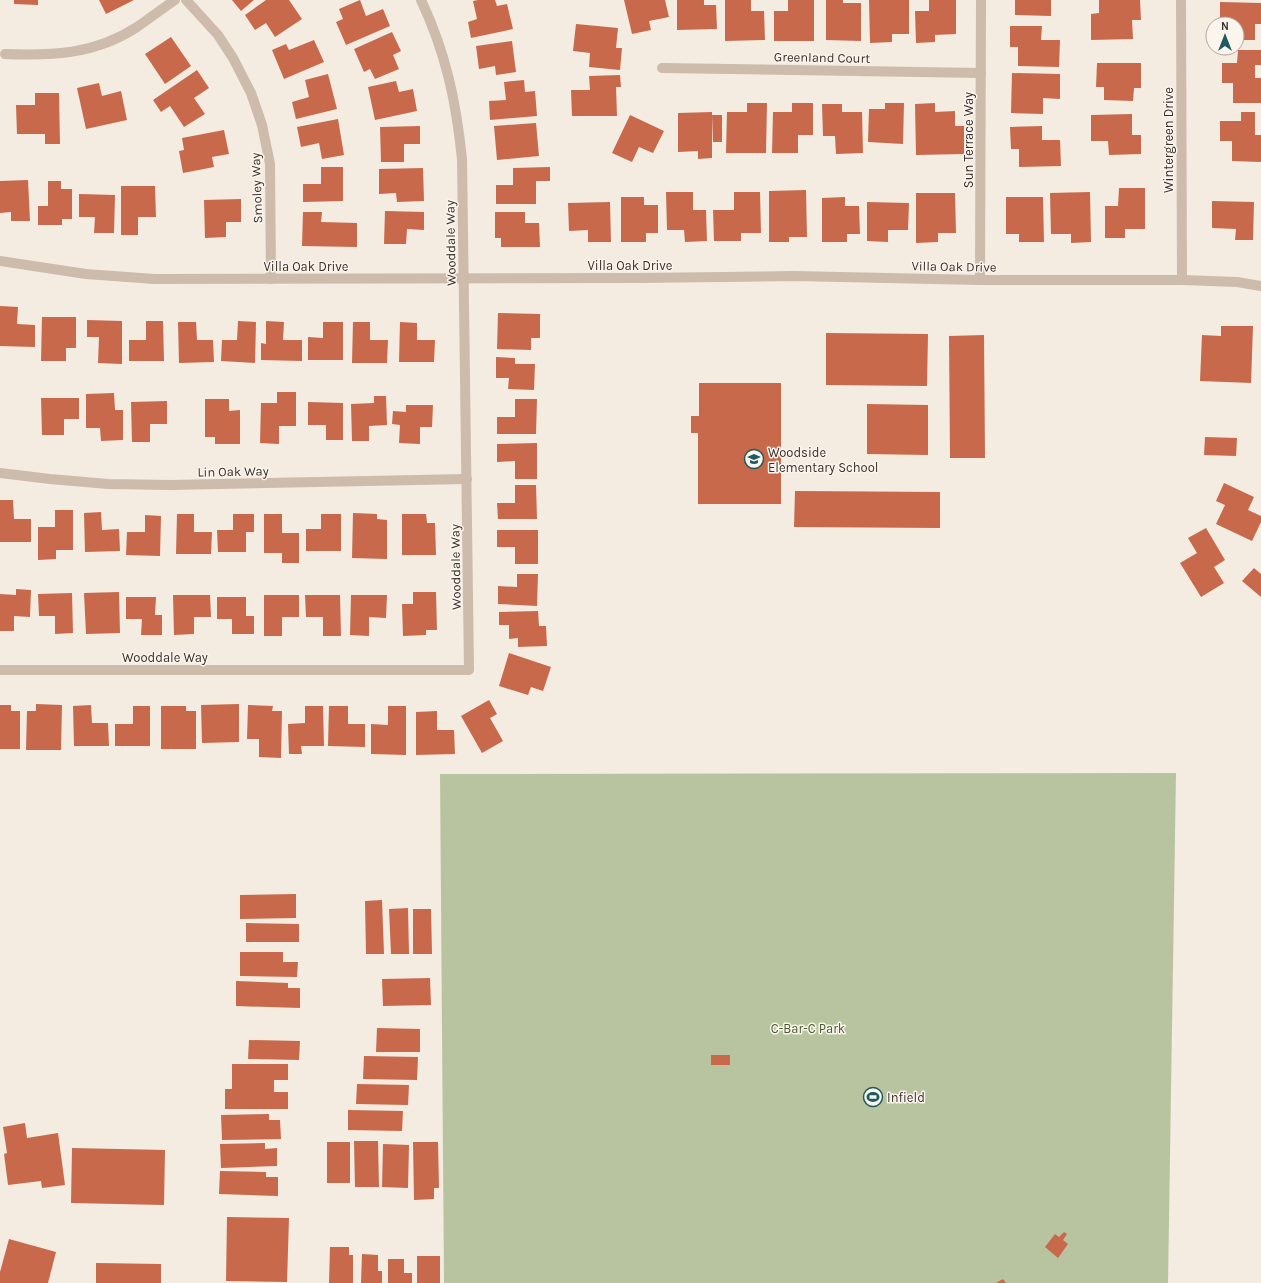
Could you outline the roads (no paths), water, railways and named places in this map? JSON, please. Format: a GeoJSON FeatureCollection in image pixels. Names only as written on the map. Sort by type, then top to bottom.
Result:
{"type":"FeatureCollection","features":[{"type":"Feature","properties":{"kind":"street"},"geometry":{"type":"LineString","coordinates":[[5,54],[48,55],[83,50],[98,46],[137,27],[175,0]]}},
{"type":"Feature","properties":{"kind":"street","name":"Smoley Way"},"geometry":{"type":"LineString","coordinates":[[186,0],[218,35],[233,58],[251,93],[262,125],[270,164],[271,279]]}},
{"type":"Feature","properties":{"kind":"street","name":"Wooddale Way"},"geometry":{"type":"LineString","coordinates":[[0,670],[470,670],[462,159],[455,106],[443,54],[421,0]]}},
{"type":"Feature","properties":{"kind":"street","name":"Sun Terrace Way"},"geometry":{"type":"LineString","coordinates":[[980,280],[981,0]]}},
{"type":"Feature","properties":{"kind":"street","name":"Wintergreen Drive"},"geometry":{"type":"LineString","coordinates":[[1181,0],[1182,280]]}},
{"type":"Feature","properties":{"kind":"street","name":"Greenland Court"},"geometry":{"type":"LineString","coordinates":[[662,68],[981,73]]}},
{"type":"Feature","properties":{"kind":"street","name":"Villa Oak Drive"},"geometry":{"type":"LineString","coordinates":[[0,261],[86,274],[131,278],[464,279],[794,276],[980,280],[1182,280],[1237,282],[1261,286]]}},
{"type":"Feature","properties":{"kind":"street","name":"Lin Oak Way"},"geometry":{"type":"LineString","coordinates":[[0,472],[50,479],[108,484],[171,486],[467,479]]}},
{"type":"Feature","properties":{"kind":"place","name":"Woodside Elementary School"},"geometry":{"type":"Point","coordinates":[754,459]}},
{"type":"Feature","properties":{"kind":"place","name":"Infield"},"geometry":{"type":"Point","coordinates":[873,1097]}},
{"type":"Feature","properties":{"kind":"park label","name":"C-Bar-C Park"},"geometry":{"type":"Point","coordinates":[808,1028]}}]}
